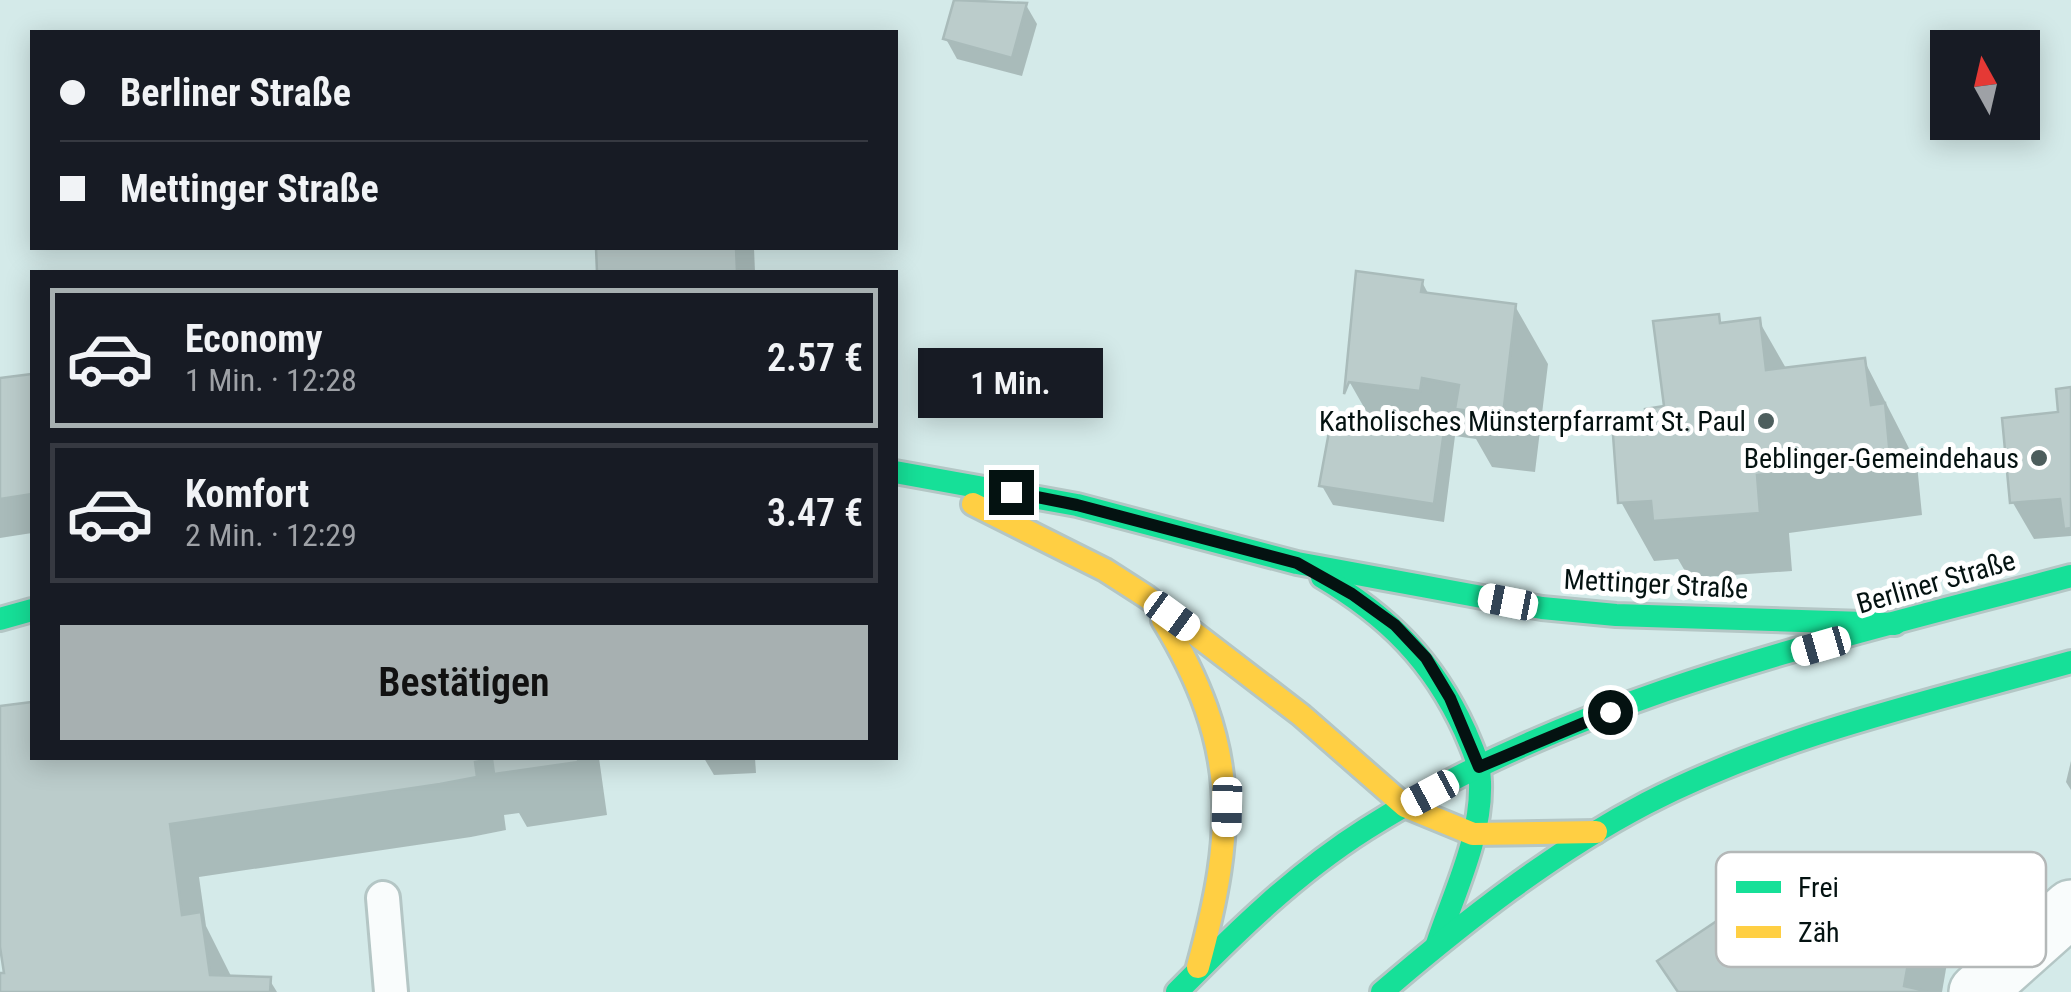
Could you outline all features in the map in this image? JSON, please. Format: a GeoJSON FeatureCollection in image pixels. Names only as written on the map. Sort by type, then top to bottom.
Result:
{"type":"FeatureCollection","features":[{"type":"Feature","properties":{"kind":"main road","name":"Mettinger Straße"},"geometry":{"type":"LineString","coordinates":[[904,473],[1077,505],[1297,563],[1561,610],[1895,624]]}},
{"type":"Feature","properties":{"kind":"main road","name":"Mettinger Straße"},"geometry":{"type":"LineString","coordinates":[[904,473],[1105,570],[1146,597],[1270,690],[1405,806]]}},
{"type":"Feature","properties":{"kind":"main road","name":"Mettinger Straße"},"geometry":{"type":"LineString","coordinates":[[1297,563],[1395,625],[1426,658],[1450,698],[1479,767]]}},
{"type":"Feature","properties":{"kind":"main road","name":"Berliner Straße"},"geometry":{"type":"LineString","coordinates":[[1177,992],[1198,967],[1266,905],[1405,806],[1548,734],[1673,689],[2071,576]]}},
{"type":"Feature","properties":{"kind":"main road","name":"Mettinger Straße"},"geometry":{"type":"LineString","coordinates":[[1146,597],[1202,687],[1225,765],[1226,851],[1198,967]]}},
{"type":"Feature","properties":{"kind":"main road"},"geometry":{"type":"LineString","coordinates":[[0,619],[30,611]]}},
{"type":"Feature","properties":{"kind":"main road"},"geometry":{"type":"LineString","coordinates":[[1382,992],[1437,944],[1596,832],[1702,781],[1797,742],[2071,662]]}},
{"type":"Feature","properties":{"kind":"main road"},"geometry":{"type":"LineString","coordinates":[[1437,944],[1473,834],[1479,767]]}},
{"type":"Feature","properties":{"kind":"main road"},"geometry":{"type":"LineString","coordinates":[[1405,806],[1473,834],[1596,832]]}},
{"type":"Feature","properties":{"kind":"street"},"geometry":{"type":"LineString","coordinates":[[2046,930],[2071,908]]}},
{"type":"Feature","properties":{"kind":"street"},"geometry":{"type":"LineString","coordinates":[[1977,992],[2005,967]]}},
{"type":"Feature","properties":{"kind":"lane"},"geometry":{"type":"LineString","coordinates":[[383,898],[391,992]]}},
{"type":"Feature","properties":{"kind":"building"},"geometry":{"type":"Polygon","coordinates":[[[954,0],[1027,3],[1012,58],[943,39],[954,0]]]}},
{"type":"Feature","properties":{"kind":"building"},"geometry":{"type":"Polygon","coordinates":[[[596,250],[736,250],[737,270],[597,270],[596,250]]]}},
{"type":"Feature","properties":{"kind":"building"},"geometry":{"type":"Polygon","coordinates":[[[1356,271],[1423,280],[1421,292],[1516,304],[1503,415],[1455,409],[1459,385],[1422,378],[1420,391],[1349,382],[1344,394],[1356,271]]]}},
{"type":"Feature","properties":{"kind":"building","name":"Katholisches Münsterpfarramt St. Paul"},"geometry":{"type":"Polygon","coordinates":[[[1719,314],[1720,323],[1760,318],[1766,370],[1865,358],[1871,405],[1885,403],[1890,457],[1757,475],[1760,513],[1653,521],[1651,501],[1618,503],[1613,435],[1647,432],[1645,409],[1664,406],[1653,321],[1719,314]]]}},
{"type":"Feature","properties":{"kind":"building"},"geometry":{"type":"Polygon","coordinates":[[[30,374],[30,494],[0,499],[0,378],[30,374]]]}},
{"type":"Feature","properties":{"kind":"building","name":"Beblinger-Gemeindehaus"},"geometry":{"type":"Polygon","coordinates":[[[2071,387],[2071,528],[2064,529],[2060,499],[2010,503],[2002,418],[2058,412],[2056,389],[2071,387]]]}},
{"type":"Feature","properties":{"kind":"building"},"geometry":{"type":"Polygon","coordinates":[[[1331,421],[1396,432],[1398,425],[1444,431],[1434,504],[1319,486],[1331,421]]]}},
{"type":"Feature","properties":{"kind":"building"},"geometry":{"type":"Polygon","coordinates":[[[30,702],[30,760],[486,760],[475,762],[477,777],[170,824],[182,915],[201,912],[210,975],[271,977],[270,992],[0,992],[0,973],[4,973],[0,947],[0,706],[30,702]]]}},
{"type":"Feature","properties":{"kind":"building"},"geometry":{"type":"Polygon","coordinates":[[[492,760],[578,760],[578,762],[494,774],[492,760]]]}},
{"type":"Feature","properties":{"kind":"building"},"geometry":{"type":"Polygon","coordinates":[[[1716,921],[1716,967],[1907,967],[1904,986],[1930,992],[1678,992],[1657,961],[1716,921]]]}},
{"type":"Feature","properties":{"kind":"traffic: fast"},"geometry":{"type":"LineString","coordinates":[[898,473],[1077,505],[1297,563],[1542,608],[1616,615],[1895,624]]}},
{"type":"Feature","properties":{"kind":"traffic: fast"},"geometry":{"type":"LineString","coordinates":[[1177,992],[1267,905],[1340,846],[1447,782],[1532,742],[1708,676],[2071,576]]}},
{"type":"Feature","properties":{"kind":"traffic: fast"},"geometry":{"type":"LineString","coordinates":[[1322,577],[1388,624],[1423,662],[1452,706],[1477,762],[1477,823],[1437,944]]}},
{"type":"Feature","properties":{"kind":"traffic: fast"},"geometry":{"type":"LineString","coordinates":[[0,619],[30,611]]}},
{"type":"Feature","properties":{"kind":"traffic: fast"},"geometry":{"type":"LineString","coordinates":[[1382,992],[1509,890],[1577,844],[1697,779],[1801,739],[2071,662]]}},
{"type":"Feature","properties":{"kind":"traffic: slow"},"geometry":{"type":"LineString","coordinates":[[973,504],[1105,570],[1147,597],[1301,715],[1405,806],[1473,834],[1596,832]]}},
{"type":"Feature","properties":{"kind":"traffic: slow"},"geometry":{"type":"LineString","coordinates":[[1163,620],[1206,708],[1223,789],[1219,872],[1198,967]]}},
{"type":"Feature","properties":{"kind":"place","name":"Katholisches Münsterpfarramt St. Paul"},"geometry":{"type":"Point","coordinates":[1766,421]}},
{"type":"Feature","properties":{"kind":"place","name":"Beblinger-Gemeindehaus"},"geometry":{"type":"Point","coordinates":[2039,458]}},
{"type":"Feature","properties":{"kind":"route"},"geometry":{"type":"LineString","coordinates":[[1011,492],[1077,505],[1297,563],[1352,594],[1395,625],[1426,658],[1450,698],[1479,767],[1548,734],[1610,712]]}}]}
